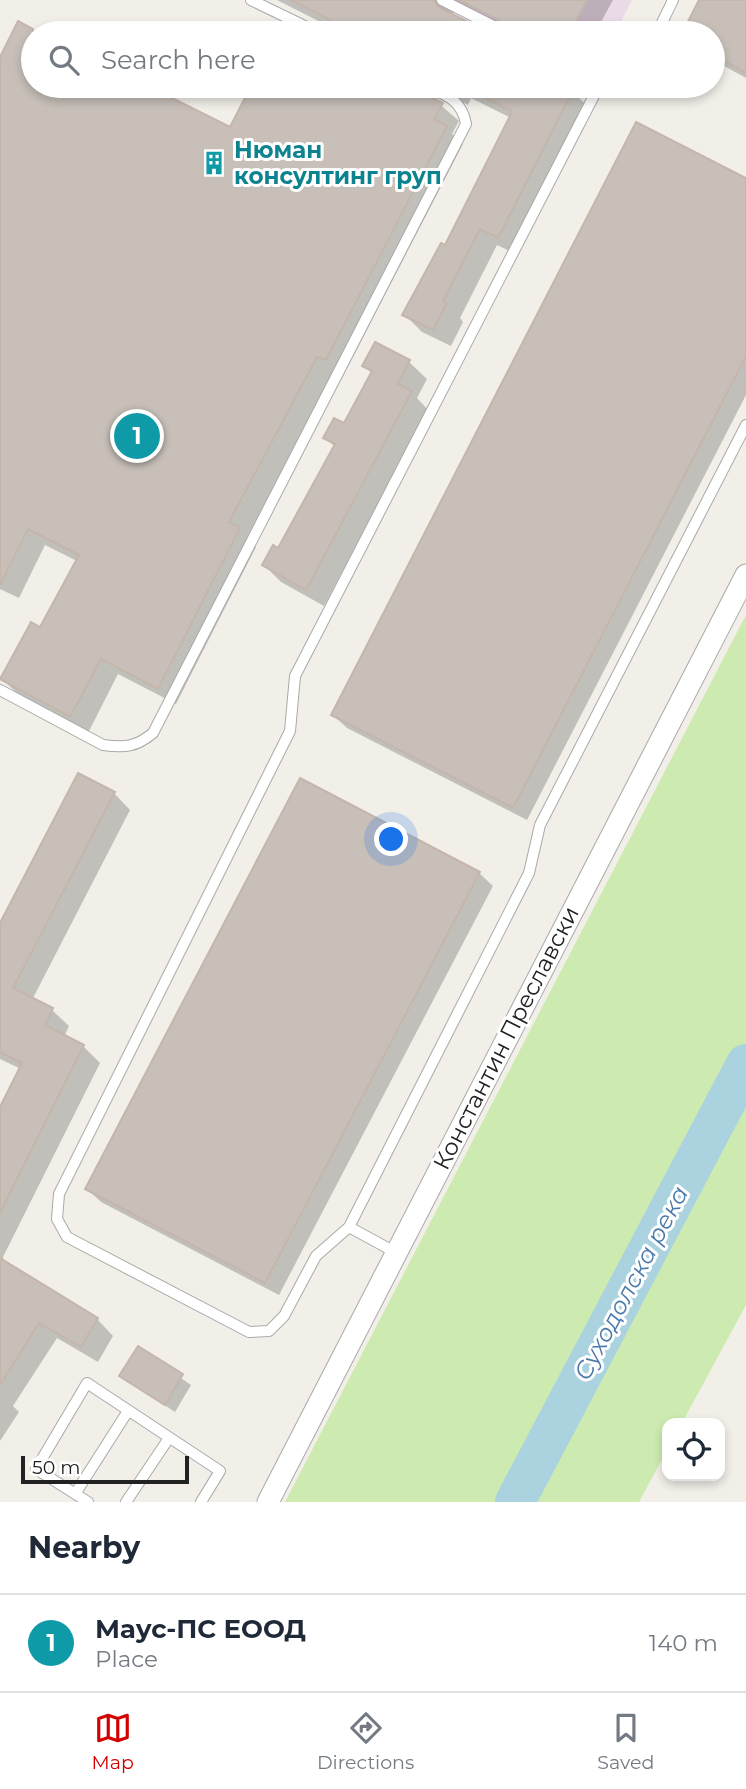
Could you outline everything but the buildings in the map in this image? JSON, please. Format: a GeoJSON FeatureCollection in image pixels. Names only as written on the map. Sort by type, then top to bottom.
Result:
{"type":"FeatureCollection","features":[{"type":"Feature","properties":{"kind":"street","name":"Константин Преславски"},"geometry":{"type":"LineString","coordinates":[[268,1502],[746,575]]}},
{"type":"Feature","properties":{"kind":"lane"},"geometry":{"type":"LineString","coordinates":[[251,0],[294,21]]}},
{"type":"Feature","properties":{"kind":"lane"},"geometry":{"type":"LineString","coordinates":[[442,0],[483,21]]}},
{"type":"Feature","properties":{"kind":"lane"},"geometry":{"type":"LineString","coordinates":[[663,21],[673,0]]}},
{"type":"Feature","properties":{"kind":"lane"},"geometry":{"type":"LineString","coordinates":[[0,690],[103,745],[122,748],[140,744],[153,733],[466,124],[464,110],[452,98]]}},
{"type":"Feature","properties":{"kind":"lane"},"geometry":{"type":"LineString","coordinates":[[593,98],[295,676],[290,731],[59,1194],[57,1219],[67,1237],[249,1332],[269,1331],[285,1316],[316,1256],[349,1227],[528,873],[540,825],[746,425]]}},
{"type":"Feature","properties":{"kind":"lane"},"geometry":{"type":"LineString","coordinates":[[349,1227],[395,1252]]}},
{"type":"Feature","properties":{"kind":"lane"},"geometry":{"type":"LineString","coordinates":[[88,1502],[36,1469],[87,1383],[219,1471],[201,1502]]}},
{"type":"Feature","properties":{"kind":"lane"},"geometry":{"type":"LineString","coordinates":[[75,1494],[128,1411]]}},
{"type":"Feature","properties":{"kind":"lane"},"geometry":{"type":"LineString","coordinates":[[126,1502],[169,1438]]}},
{"type":"Feature","properties":{"kind":"shaded area"},"geometry":{"type":"Polygon","coordinates":[[[420,0],[632,0],[621,21],[463,21],[420,0]]]}},
{"type":"Feature","properties":{"kind":"green space"},"geometry":{"type":"Polygon","coordinates":[[[746,615],[746,1305],[685,1418],[662,1418],[662,1459],[639,1502],[285,1502],[746,615]]]}},
{"type":"Feature","properties":{"kind":"waterway","name":"Суходолска река"},"geometry":{"type":"LineString","coordinates":[[515,1502],[746,1064]]}},
{"type":"Feature","properties":{"kind":"place","name":"Нюман консултинг груп"},"geometry":{"type":"Point","coordinates":[214,163]}},
{"type":"Feature","properties":{"kind":"place","name":"Маус-ПС ЕООД"},"geometry":{"type":"Point","coordinates":[137,436]}}]}
